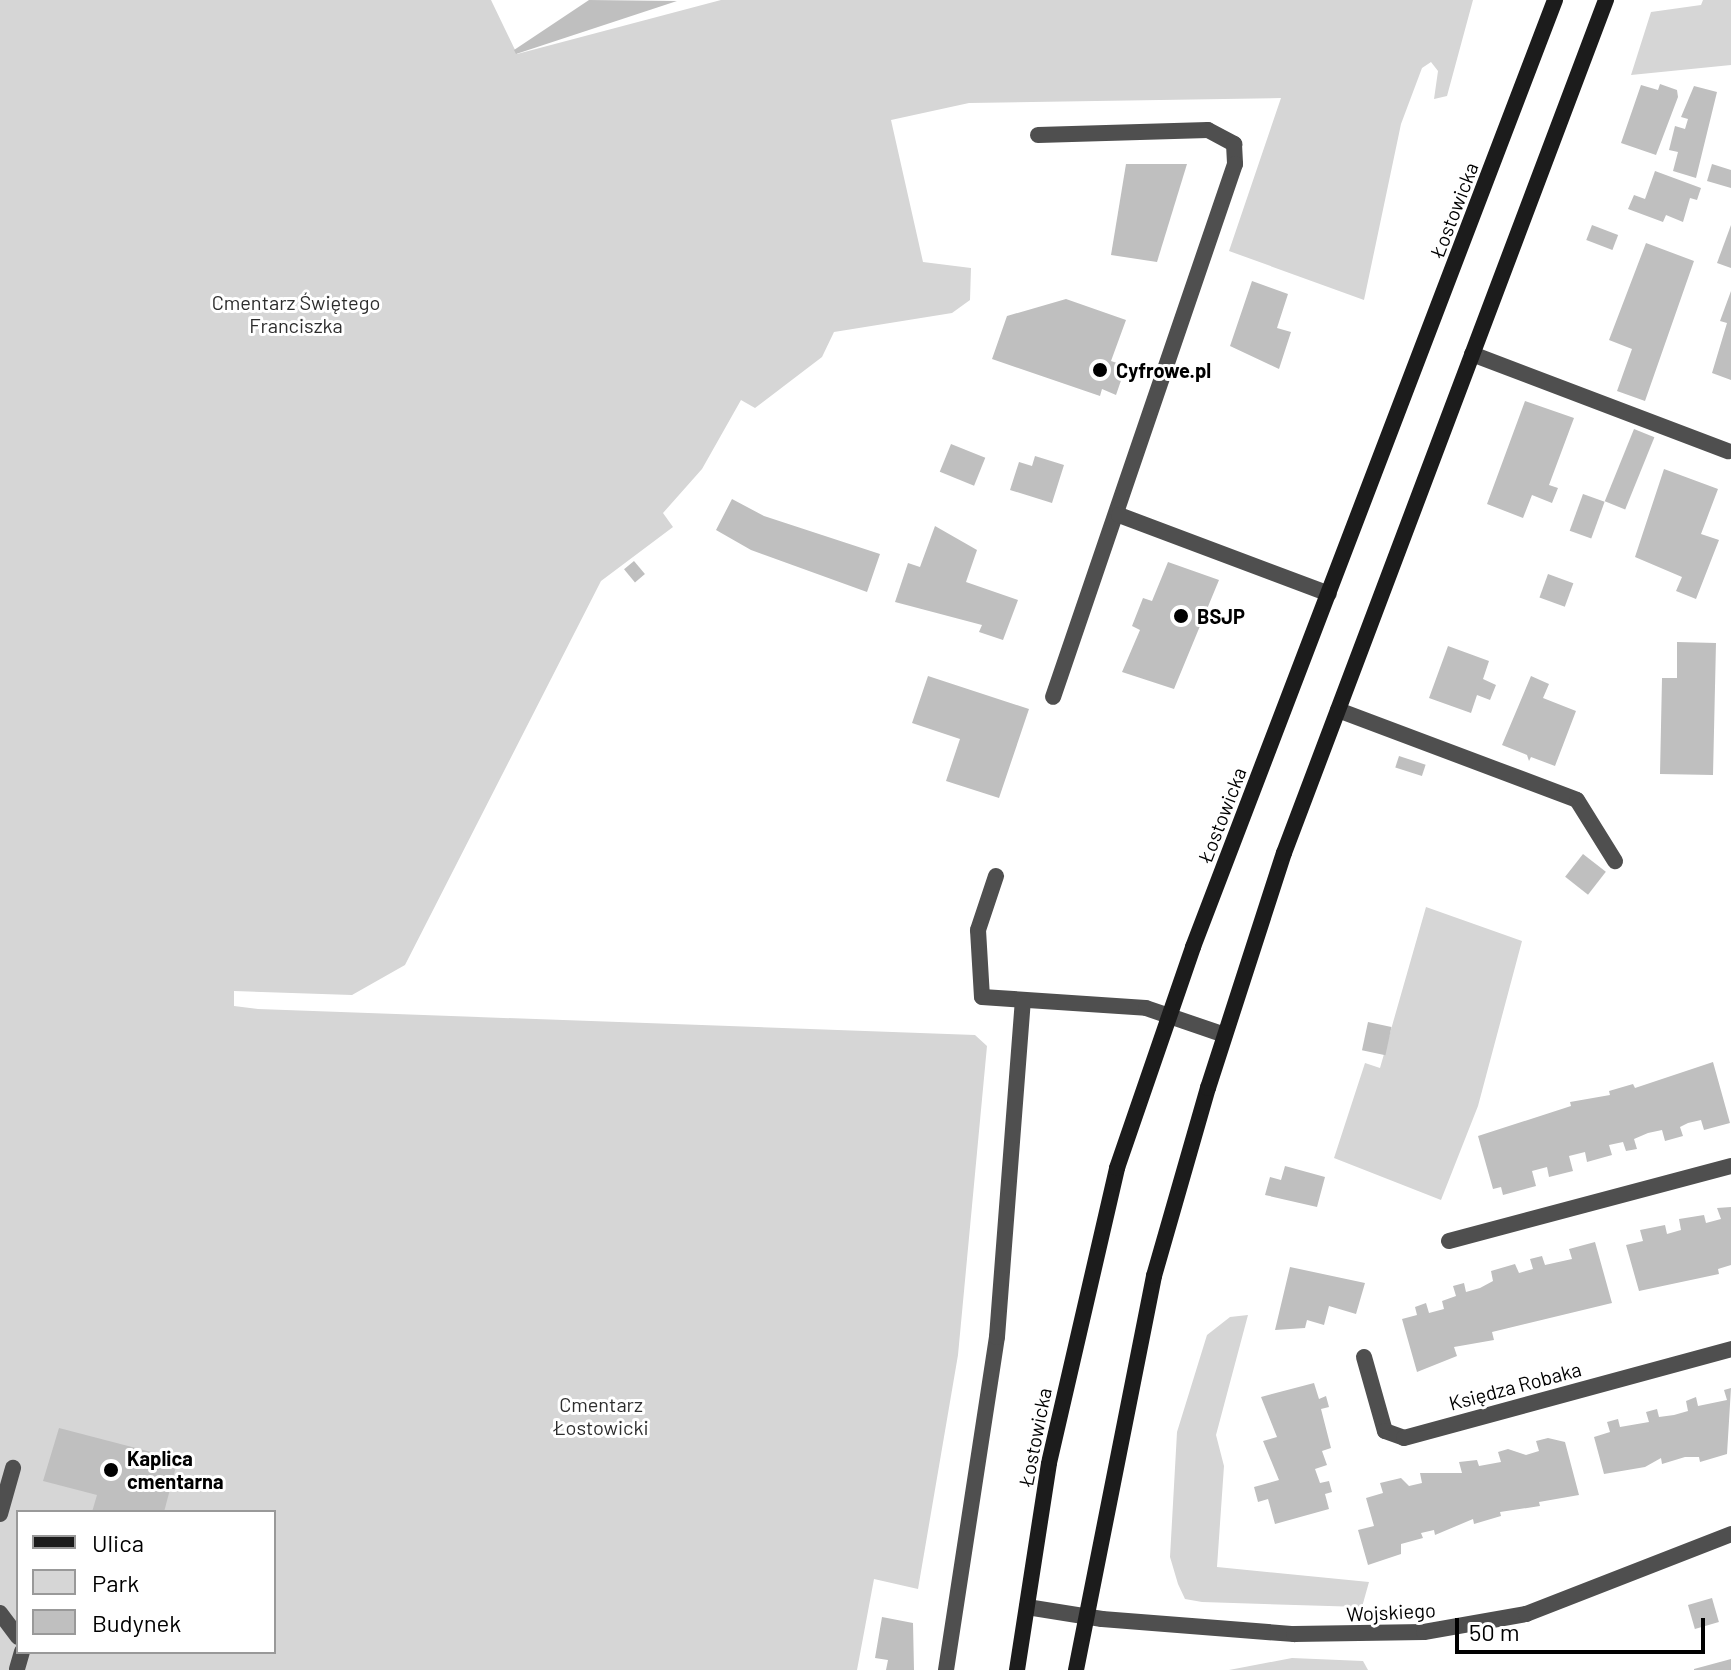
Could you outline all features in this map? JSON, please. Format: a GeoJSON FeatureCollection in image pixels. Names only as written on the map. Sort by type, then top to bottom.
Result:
{"type":"FeatureCollection","features":[{"type":"Feature","properties":{"kind":"main road","name":"Łostowicka"},"geometry":{"type":"LineString","coordinates":[[1017,1670],[1049,1463],[1099,1238],[1170,1015],[1555,0]]}},
{"type":"Feature","properties":{"kind":"main road"},"geometry":{"type":"LineString","coordinates":[[1076,1670],[1154,1276],[1225,1035],[1284,853],[1606,0]]}},
{"type":"Feature","properties":{"kind":"street"},"geometry":{"type":"LineString","coordinates":[[1038,135],[1208,130],[1234,144],[1235,164],[1119,515],[1053,697]]}},
{"type":"Feature","properties":{"kind":"street"},"geometry":{"type":"LineString","coordinates":[[1472,354],[1728,451]]}},
{"type":"Feature","properties":{"kind":"street"},"geometry":{"type":"LineString","coordinates":[[1119,515],[1329,594]]}},
{"type":"Feature","properties":{"kind":"street"},"geometry":{"type":"LineString","coordinates":[[1338,710],[1577,800],[1615,861]]}},
{"type":"Feature","properties":{"kind":"street"},"geometry":{"type":"LineString","coordinates":[[996,876],[978,930],[982,997],[1107,1004],[1170,1015],[1225,1035]]}},
{"type":"Feature","properties":{"kind":"street"},"geometry":{"type":"LineString","coordinates":[[946,1670],[997,1337],[1023,1000]]}},
{"type":"Feature","properties":{"kind":"street"},"geometry":{"type":"LineString","coordinates":[[1449,1241],[1731,1166]]}},
{"type":"Feature","properties":{"kind":"street","name":"Księdza Robaka"},"geometry":{"type":"LineString","coordinates":[[1364,1357],[1385,1431],[1404,1438],[1731,1349]]}},
{"type":"Feature","properties":{"kind":"street"},"geometry":{"type":"LineString","coordinates":[[0,1514],[13,1468]]}},
{"type":"Feature","properties":{"kind":"street","name":"Wojskiego"},"geometry":{"type":"LineString","coordinates":[[1027,1607],[1085,1616],[1294,1634],[1424,1632],[1526,1614],[1731,1534]]}},
{"type":"Feature","properties":{"kind":"street"},"geometry":{"type":"LineString","coordinates":[[0,1613],[16,1634]]}},
{"type":"Feature","properties":{"kind":"green space"},"geometry":{"type":"Polygon","coordinates":[[[0,0],[491,0],[517,54],[721,0],[1473,0],[1447,96],[1434,99],[1438,71],[1431,62],[1422,68],[1401,124],[1364,300],[1229,251],[1281,98],[969,103],[891,120],[923,262],[971,268],[970,300],[952,313],[834,332],[822,357],[755,408],[741,400],[702,469],[663,513],[673,527],[601,581],[405,965],[352,995],[234,991],[234,1006],[258,1009],[975,1035],[987,1046],[958,1355],[918,1589],[874,1579],[857,1670],[0,1670],[0,0]]]}},
{"type":"Feature","properties":{"kind":"green space"},"geometry":{"type":"Polygon","coordinates":[[[1703,0],[1731,0],[1731,65],[1631,75],[1651,12],[1701,5],[1703,0]]]}},
{"type":"Feature","properties":{"kind":"green space"},"geometry":{"type":"Polygon","coordinates":[[[1426,907],[1522,941],[1478,1106],[1441,1200],[1334,1158],[1365,1063],[1380,1068],[1426,907]]]}},
{"type":"Feature","properties":{"kind":"green space"},"geometry":{"type":"Polygon","coordinates":[[[1248,1315],[1216,1435],[1224,1466],[1217,1567],[1369,1582],[1362,1607],[1202,1602],[1185,1599],[1178,1584],[1170,1557],[1177,1432],[1207,1335],[1230,1317],[1248,1315]]]}},
{"type":"Feature","properties":{"kind":"green space"},"geometry":{"type":"Polygon","coordinates":[[[1292,1658],[1363,1661],[1368,1670],[1229,1670],[1292,1658]]]}},
{"type":"Feature","properties":{"kind":"building"},"geometry":{"type":"Polygon","coordinates":[[[589,0],[677,1],[516,54],[514,50],[589,0]]]}},
{"type":"Feature","properties":{"kind":"building"},"geometry":{"type":"Polygon","coordinates":[[[1660,84],[1677,90],[1678,97],[1656,155],[1621,143],[1641,85],[1658,90],[1660,84]]]}},
{"type":"Feature","properties":{"kind":"building"},"geometry":{"type":"Polygon","coordinates":[[[1694,86],[1717,92],[1696,178],[1673,171],[1678,152],[1669,150],[1675,126],[1685,129],[1688,119],[1681,117],[1694,86]]]}},
{"type":"Feature","properties":{"kind":"building"},"geometry":{"type":"Polygon","coordinates":[[[1126,164],[1187,164],[1157,262],[1111,255],[1126,164]]]}},
{"type":"Feature","properties":{"kind":"building"},"geometry":{"type":"Polygon","coordinates":[[[1712,164],[1731,170],[1731,188],[1707,181],[1712,164]]]}},
{"type":"Feature","properties":{"kind":"building"},"geometry":{"type":"Polygon","coordinates":[[[1655,171],[1701,188],[1697,200],[1690,198],[1683,222],[1666,215],[1663,222],[1628,209],[1634,195],[1645,199],[1655,171]]]}},
{"type":"Feature","properties":{"kind":"building"},"geometry":{"type":"Polygon","coordinates":[[[1592,225],[1618,235],[1612,250],[1586,240],[1592,225]]]}},
{"type":"Feature","properties":{"kind":"building"},"geometry":{"type":"Polygon","coordinates":[[[1731,225],[1731,268],[1717,263],[1731,225]]]}},
{"type":"Feature","properties":{"kind":"building"},"geometry":{"type":"Polygon","coordinates":[[[1646,243],[1694,261],[1645,401],[1617,391],[1632,349],[1609,340],[1646,243]]]}},
{"type":"Feature","properties":{"kind":"building"},"geometry":{"type":"Polygon","coordinates":[[[1252,281],[1288,294],[1277,328],[1291,332],[1279,369],[1230,346],[1252,281]]]}},
{"type":"Feature","properties":{"kind":"building"},"geometry":{"type":"Polygon","coordinates":[[[1731,291],[1731,380],[1712,373],[1727,323],[1720,321],[1731,291]]]}},
{"type":"Feature","properties":{"kind":"building"},"geometry":{"type":"Polygon","coordinates":[[[1066,299],[1126,320],[1111,361],[1126,366],[1116,395],[1102,389],[1100,396],[992,359],[1007,316],[1066,299]]]}},
{"type":"Feature","properties":{"kind":"building"},"geometry":{"type":"Polygon","coordinates":[[[1525,401],[1574,418],[1549,485],[1558,488],[1552,503],[1532,495],[1523,518],[1487,504],[1525,401]]]}},
{"type":"Feature","properties":{"kind":"building"},"geometry":{"type":"Polygon","coordinates":[[[1634,429],[1654,437],[1625,510],[1605,501],[1634,429]]]}},
{"type":"Feature","properties":{"kind":"building"},"geometry":{"type":"Polygon","coordinates":[[[951,444],[985,458],[974,486],[940,472],[951,444]]]}},
{"type":"Feature","properties":{"kind":"building"},"geometry":{"type":"Polygon","coordinates":[[[1035,456],[1064,465],[1052,503],[1010,490],[1019,462],[1032,466],[1035,456]]]}},
{"type":"Feature","properties":{"kind":"building"},"geometry":{"type":"Polygon","coordinates":[[[1664,469],[1718,489],[1701,534],[1719,540],[1696,599],[1676,591],[1682,577],[1635,557],[1664,469]]]}},
{"type":"Feature","properties":{"kind":"building"},"geometry":{"type":"Polygon","coordinates":[[[1583,494],[1605,502],[1591,539],[1570,531],[1583,494]]]}},
{"type":"Feature","properties":{"kind":"building"},"geometry":{"type":"Polygon","coordinates":[[[732,499],[764,516],[880,554],[867,592],[751,550],[716,530],[732,499]]]}},
{"type":"Feature","properties":{"kind":"building"},"geometry":{"type":"Polygon","coordinates":[[[935,526],[977,550],[966,582],[1018,600],[1003,640],[979,632],[982,625],[895,602],[908,563],[920,567],[935,526]]]}},
{"type":"Feature","properties":{"kind":"building"},"geometry":{"type":"Polygon","coordinates":[[[634,561],[645,574],[635,582],[624,569],[634,561]]]}},
{"type":"Feature","properties":{"kind":"building"},"geometry":{"type":"Polygon","coordinates":[[[1168,562],[1219,580],[1174,689],[1122,672],[1140,630],[1132,626],[1143,598],[1152,601],[1168,562]]]}},
{"type":"Feature","properties":{"kind":"building"},"geometry":{"type":"Polygon","coordinates":[[[1548,574],[1573,583],[1565,607],[1539,597],[1548,574]]]}},
{"type":"Feature","properties":{"kind":"building"},"geometry":{"type":"Polygon","coordinates":[[[1677,642],[1716,643],[1713,775],[1660,774],[1662,678],[1677,678],[1677,642]]]}},
{"type":"Feature","properties":{"kind":"building"},"geometry":{"type":"Polygon","coordinates":[[[1448,646],[1489,661],[1483,679],[1496,685],[1490,700],[1477,695],[1471,713],[1429,698],[1448,646]]]}},
{"type":"Feature","properties":{"kind":"building"},"geometry":{"type":"Polygon","coordinates":[[[928,676],[1029,709],[999,798],[946,781],[960,739],[912,723],[928,676]]]}},
{"type":"Feature","properties":{"kind":"building"},"geometry":{"type":"Polygon","coordinates":[[[1531,676],[1549,684],[1543,698],[1576,711],[1555,766],[1531,757],[1529,761],[1527,755],[1502,745],[1531,676]]]}},
{"type":"Feature","properties":{"kind":"building"},"geometry":{"type":"Polygon","coordinates":[[[1399,756],[1426,765],[1422,776],[1395,767],[1399,756]]]}},
{"type":"Feature","properties":{"kind":"building"},"geometry":{"type":"Polygon","coordinates":[[[1583,854],[1606,872],[1588,895],[1565,877],[1583,854]]]}},
{"type":"Feature","properties":{"kind":"building"},"geometry":{"type":"Polygon","coordinates":[[[1368,1022],[1391,1027],[1385,1055],[1362,1050],[1368,1022]]]}},
{"type":"Feature","properties":{"kind":"building"},"geometry":{"type":"Polygon","coordinates":[[[1713,1062],[1730,1123],[1704,1130],[1701,1120],[1688,1123],[1680,1127],[1683,1136],[1665,1141],[1662,1130],[1648,1133],[1634,1139],[1637,1149],[1626,1151],[1623,1142],[1609,1145],[1612,1155],[1587,1162],[1585,1152],[1569,1156],[1573,1171],[1549,1177],[1547,1167],[1532,1171],[1536,1186],[1503,1195],[1501,1187],[1493,1189],[1478,1136],[1571,1106],[1570,1102],[1610,1095],[1609,1091],[1633,1084],[1635,1088],[1713,1062]]]}},
{"type":"Feature","properties":{"kind":"building"},"geometry":{"type":"Polygon","coordinates":[[[1285,1166],[1325,1177],[1317,1207],[1265,1195],[1270,1177],[1281,1180],[1285,1166]]]}},
{"type":"Feature","properties":{"kind":"building"},"geometry":{"type":"Polygon","coordinates":[[[1731,1207],[1731,1265],[1718,1269],[1719,1274],[1639,1291],[1626,1245],[1643,1241],[1640,1230],[1665,1225],[1667,1234],[1681,1230],[1679,1219],[1704,1215],[1706,1223],[1721,1219],[1717,1208],[1731,1207]]]}},
{"type":"Feature","properties":{"kind":"building"},"geometry":{"type":"Polygon","coordinates":[[[1595,1242],[1612,1303],[1492,1332],[1494,1340],[1454,1347],[1457,1356],[1417,1372],[1402,1319],[1417,1315],[1415,1307],[1426,1303],[1429,1313],[1444,1309],[1442,1301],[1456,1296],[1453,1286],[1464,1283],[1466,1292],[1480,1288],[1493,1281],[1491,1271],[1515,1264],[1519,1273],[1533,1269],[1530,1259],[1542,1256],[1545,1265],[1572,1259],[1569,1249],[1595,1242]]]}},
{"type":"Feature","properties":{"kind":"building"},"geometry":{"type":"Polygon","coordinates":[[[1290,1267],[1365,1283],[1356,1314],[1329,1306],[1324,1325],[1307,1320],[1305,1328],[1275,1330],[1290,1267]]]}},
{"type":"Feature","properties":{"kind":"building"},"geometry":{"type":"Polygon","coordinates":[[[1314,1383],[1319,1399],[1326,1396],[1329,1407],[1321,1409],[1331,1448],[1322,1451],[1327,1465],[1315,1469],[1320,1483],[1329,1481],[1332,1492],[1325,1494],[1329,1509],[1275,1524],[1268,1499],[1258,1502],[1254,1487],[1279,1480],[1263,1441],[1277,1437],[1261,1397],[1314,1383]]]}},
{"type":"Feature","properties":{"kind":"building"},"geometry":{"type":"Polygon","coordinates":[[[1731,1388],[1727,1454],[1700,1462],[1699,1457],[1685,1457],[1662,1464],[1661,1458],[1645,1467],[1604,1474],[1594,1437],[1610,1432],[1607,1422],[1618,1419],[1620,1427],[1649,1422],[1646,1412],[1657,1409],[1659,1417],[1674,1415],[1688,1411],[1686,1401],[1696,1397],[1698,1406],[1727,1400],[1724,1390],[1731,1388]]]}},
{"type":"Feature","properties":{"kind":"building","name":"Kaplica cmentarna"},"geometry":{"type":"Polygon","coordinates":[[[59,1428],[178,1459],[165,1510],[93,1510],[97,1495],[43,1481],[59,1428]]]}},
{"type":"Feature","properties":{"kind":"building"},"geometry":{"type":"Polygon","coordinates":[[[1548,1438],[1565,1442],[1579,1495],[1539,1502],[1540,1506],[1500,1512],[1501,1516],[1474,1524],[1473,1519],[1435,1535],[1434,1530],[1421,1533],[1423,1538],[1401,1544],[1401,1554],[1368,1565],[1358,1530],[1374,1526],[1366,1498],[1383,1493],[1380,1483],[1401,1478],[1409,1486],[1422,1483],[1420,1473],[1462,1473],[1459,1462],[1477,1460],[1479,1466],[1501,1462],[1498,1452],[1508,1449],[1526,1455],[1539,1451],[1536,1441],[1548,1438]]]}},
{"type":"Feature","properties":{"kind":"building"},"geometry":{"type":"Polygon","coordinates":[[[1712,1598],[1719,1622],[1695,1629],[1688,1605],[1712,1598]]]}},
{"type":"Feature","properties":{"kind":"building"},"geometry":{"type":"Polygon","coordinates":[[[882,1617],[913,1623],[914,1670],[886,1670],[888,1660],[875,1658],[882,1617]]]}},
{"type":"Feature","properties":{"kind":"building"},"geometry":{"type":"Polygon","coordinates":[[[1731,1659],[1731,1670],[1694,1670],[1694,1669],[1731,1659]]]}},
{"type":"Feature","properties":{"kind":"place","name":"Cyfrowe.pl"},"geometry":{"type":"Point","coordinates":[1100,370]}},
{"type":"Feature","properties":{"kind":"place","name":"BSJP"},"geometry":{"type":"Point","coordinates":[1181,616]}},
{"type":"Feature","properties":{"kind":"place","name":"Kaplica cmentarna"},"geometry":{"type":"Point","coordinates":[111,1470]}},
{"type":"Feature","properties":{"kind":"park label","name":"Cmentarz Świętego Franciszka"},"geometry":{"type":"Point","coordinates":[296,314]}},
{"type":"Feature","properties":{"kind":"park label","name":"Cmentarz Łostowicki"},"geometry":{"type":"Point","coordinates":[601,1416]}}]}
